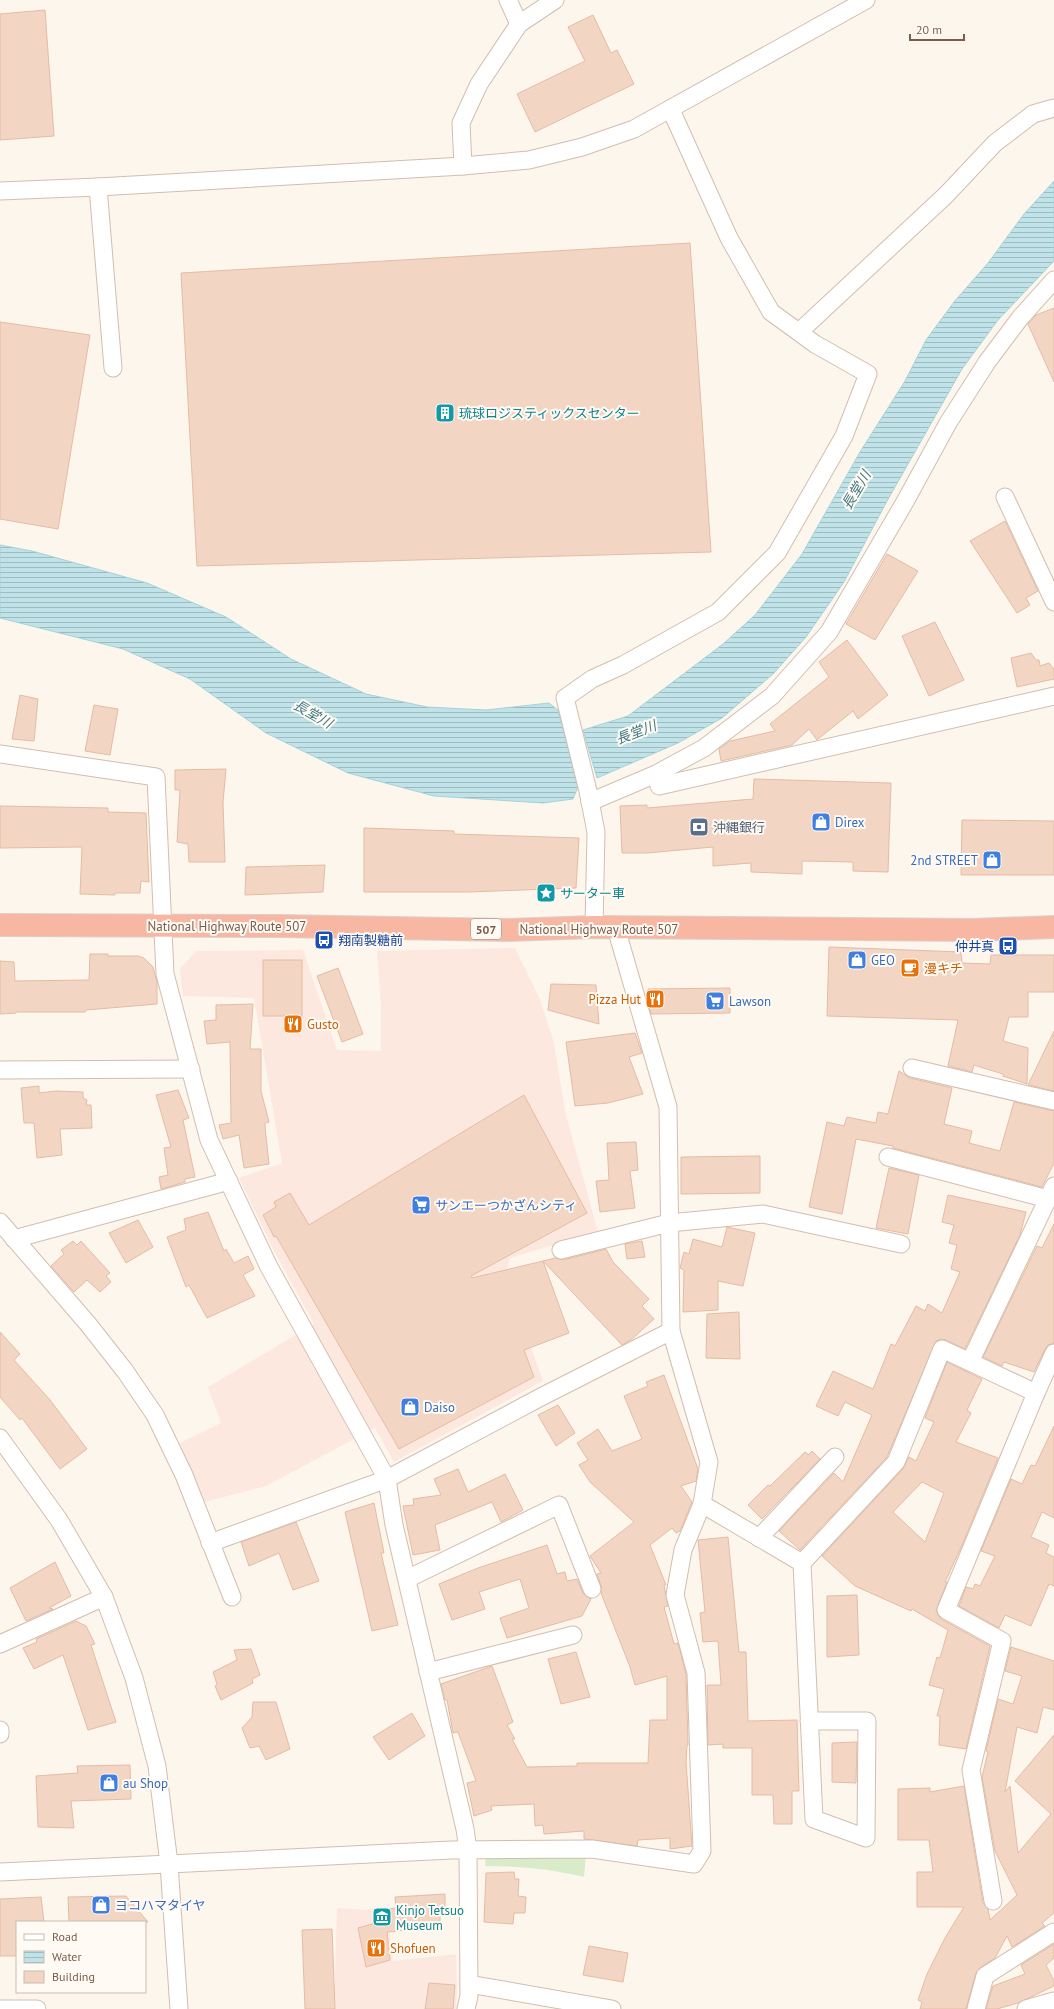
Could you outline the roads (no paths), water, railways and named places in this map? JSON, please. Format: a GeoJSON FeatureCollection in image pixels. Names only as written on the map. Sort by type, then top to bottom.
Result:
{"type":"FeatureCollection","features":[{"type":"Feature","properties":{"kind":"highway","name":"National Highway Route 507"},"geometry":{"type":"LineString","coordinates":[[0,925],[164,925],[507,930],[594,928],[972,930],[1054,927]]}},
{"type":"Feature","properties":{"kind":"street"},"geometry":{"type":"LineString","coordinates":[[508,0],[519,24]]}},
{"type":"Feature","properties":{"kind":"street"},"geometry":{"type":"LineString","coordinates":[[463,166],[461,123],[480,84],[519,24],[554,0]]}},
{"type":"Feature","properties":{"kind":"street"},"geometry":{"type":"LineString","coordinates":[[0,191],[98,187],[463,166],[529,160],[582,147],[634,129],[671,110],[866,0]]}},
{"type":"Feature","properties":{"kind":"street"},"geometry":{"type":"LineString","coordinates":[[799,332],[946,195],[995,143],[1033,114],[1054,108]]}},
{"type":"Feature","properties":{"kind":"street"},"geometry":{"type":"LineString","coordinates":[[594,928],[596,832],[589,796],[565,698],[592,679],[623,665],[718,612],[777,553],[844,436],[868,374],[799,332],[771,312],[729,238],[671,110]]}},
{"type":"Feature","properties":{"kind":"street"},"geometry":{"type":"LineString","coordinates":[[98,187],[114,368]]}},
{"type":"Feature","properties":{"kind":"street"},"geometry":{"type":"LineString","coordinates":[[589,796],[656,774],[704,748],[772,696],[829,632],[906,500],[948,423],[987,362],[1020,318],[1054,280]]}},
{"type":"Feature","properties":{"kind":"street"},"geometry":{"type":"LineString","coordinates":[[1005,497],[1054,602]]}},
{"type":"Feature","properties":{"kind":"street"},"geometry":{"type":"LineString","coordinates":[[659,786],[1054,696]]}},
{"type":"Feature","properties":{"kind":"street"},"geometry":{"type":"LineString","coordinates":[[0,754],[156,777],[164,925],[165,974],[209,1140],[268,1267],[387,1479],[394,1525],[465,1829],[468,1850],[469,1984],[469,1996],[466,2009]]}},
{"type":"Feature","properties":{"kind":"street"},"geometry":{"type":"LineString","coordinates":[[0,1872],[468,1850],[592,1850],[694,1864],[702,1851],[696,1673],[675,1595],[683,1550],[702,1504],[709,1462],[671,1331],[668,1108],[616,928]]}},
{"type":"Feature","properties":{"kind":"street"},"geometry":{"type":"LineString","coordinates":[[912,1068],[1054,1101]]}},
{"type":"Feature","properties":{"kind":"street"},"geometry":{"type":"LineString","coordinates":[[0,1070],[191,1070]]}},
{"type":"Feature","properties":{"kind":"street"},"geometry":{"type":"LineString","coordinates":[[888,1158],[1050,1203],[970,1362]]}},
{"type":"Feature","properties":{"kind":"street"},"geometry":{"type":"LineString","coordinates":[[14,1238],[228,1181]]}},
{"type":"Feature","properties":{"kind":"street"},"geometry":{"type":"LineString","coordinates":[[561,1250],[669,1223],[763,1214],[901,1244]]}},
{"type":"Feature","properties":{"kind":"street"},"geometry":{"type":"LineString","coordinates":[[0,1222],[88,1324],[125,1371],[155,1415],[184,1475],[232,1597]]}},
{"type":"Feature","properties":{"kind":"street"},"geometry":{"type":"LineString","coordinates":[[210,1544],[387,1479],[541,1396],[671,1331]]}},
{"type":"Feature","properties":{"kind":"street"},"geometry":{"type":"LineString","coordinates":[[809,1721],[867,1721],[866,1838],[814,1818],[809,1721],[802,1563],[896,1462],[942,1349],[1036,1392]]}},
{"type":"Feature","properties":{"kind":"street"},"geometry":{"type":"LineString","coordinates":[[993,1901],[971,1770],[1002,1641],[946,1610],[1036,1392],[1054,1353]]}},
{"type":"Feature","properties":{"kind":"street"},"geometry":{"type":"LineString","coordinates":[[0,1438],[60,1520],[104,1596],[134,1678],[157,1766],[169,1864],[179,2009]]}},
{"type":"Feature","properties":{"kind":"street"},"geometry":{"type":"LineString","coordinates":[[759,1538],[835,1457]]}},
{"type":"Feature","properties":{"kind":"street"},"geometry":{"type":"LineString","coordinates":[[702,1504],[802,1563]]}},
{"type":"Feature","properties":{"kind":"street"},"geometry":{"type":"LineString","coordinates":[[407,1579],[559,1505],[592,1589]]}},
{"type":"Feature","properties":{"kind":"street"},"geometry":{"type":"LineString","coordinates":[[0,1644],[104,1596]]}},
{"type":"Feature","properties":{"kind":"street"},"geometry":{"type":"LineString","coordinates":[[428,1672],[573,1635]]}},
{"type":"Feature","properties":{"kind":"street"},"geometry":{"type":"LineString","coordinates":[[976,2009],[985,1976],[1054,1932]]}},
{"type":"Feature","properties":{"kind":"street"},"geometry":{"type":"LineString","coordinates":[[469,1984],[565,2005],[612,2009]]}},
{"type":"Feature","properties":{"kind":"street"},"geometry":{"type":"LineString","coordinates":[[1026,2009],[1054,2001]]}},
{"type":"Feature","properties":{"kind":"street"},"geometry":{"type":"LineString","coordinates":[[0,2009],[37,2009]]}},
{"type":"Feature","properties":{"kind":"water","name":"長堂川"},"geometry":{"type":"Polygon","coordinates":[[[1054,181],[1054,261],[998,320],[962,369],[887,501],[844,582],[806,637],[773,674],[722,718],[678,743],[597,778],[583,730],[628,716],[723,644],[755,615],[802,554],[860,452],[905,381],[926,340],[954,302],[988,263],[1024,214],[1054,181]]]}},
{"type":"Feature","properties":{"kind":"water","name":"長堂川"},"geometry":{"type":"Polygon","coordinates":[[[0,545],[32,551],[147,583],[226,617],[291,659],[366,694],[427,707],[486,710],[549,703],[558,710],[578,787],[573,799],[543,803],[434,796],[348,773],[266,733],[190,679],[123,649],[0,618],[0,545]]]}},
{"type":"Feature","properties":{"kind":"place","name":"琉球ロジスティックスセンター"},"geometry":{"type":"Point","coordinates":[445,413]}},
{"type":"Feature","properties":{"kind":"place","name":"Direx"},"geometry":{"type":"Point","coordinates":[821,822]}},
{"type":"Feature","properties":{"kind":"place","name":"沖縄銀行"},"geometry":{"type":"Point","coordinates":[699,827]}},
{"type":"Feature","properties":{"kind":"place","name":"2nd STREET"},"geometry":{"type":"Point","coordinates":[992,860]}},
{"type":"Feature","properties":{"kind":"place","name":"サーター車"},"geometry":{"type":"Point","coordinates":[546,893]}},
{"type":"Feature","properties":{"kind":"place","name":"翔南製糖前"},"geometry":{"type":"Point","coordinates":[324,940]}},
{"type":"Feature","properties":{"kind":"place","name":"仲井真"},"geometry":{"type":"Point","coordinates":[1008,946]}},
{"type":"Feature","properties":{"kind":"place","name":"GEO"},"geometry":{"type":"Point","coordinates":[857,960]}},
{"type":"Feature","properties":{"kind":"place","name":"漫キチ"},"geometry":{"type":"Point","coordinates":[910,968]}},
{"type":"Feature","properties":{"kind":"place","name":"Pizza Hut"},"geometry":{"type":"Point","coordinates":[655,999]}},
{"type":"Feature","properties":{"kind":"place","name":"Lawson"},"geometry":{"type":"Point","coordinates":[715,1001]}},
{"type":"Feature","properties":{"kind":"place","name":"Gusto"},"geometry":{"type":"Point","coordinates":[293,1024]}},
{"type":"Feature","properties":{"kind":"place","name":"サンエーつかざんシティ"},"geometry":{"type":"Point","coordinates":[421,1205]}},
{"type":"Feature","properties":{"kind":"place","name":"Daiso"},"geometry":{"type":"Point","coordinates":[410,1407]}},
{"type":"Feature","properties":{"kind":"place","name":"au Shop"},"geometry":{"type":"Point","coordinates":[109,1783]}},
{"type":"Feature","properties":{"kind":"place","name":"ヨコハマタイヤ"},"geometry":{"type":"Point","coordinates":[101,1905]}},
{"type":"Feature","properties":{"kind":"place","name":"Kinjo Tetsuo Museum"},"geometry":{"type":"Point","coordinates":[382,1917]}},
{"type":"Feature","properties":{"kind":"place","name":"Shofuen"},"geometry":{"type":"Point","coordinates":[376,1948]}}]}
